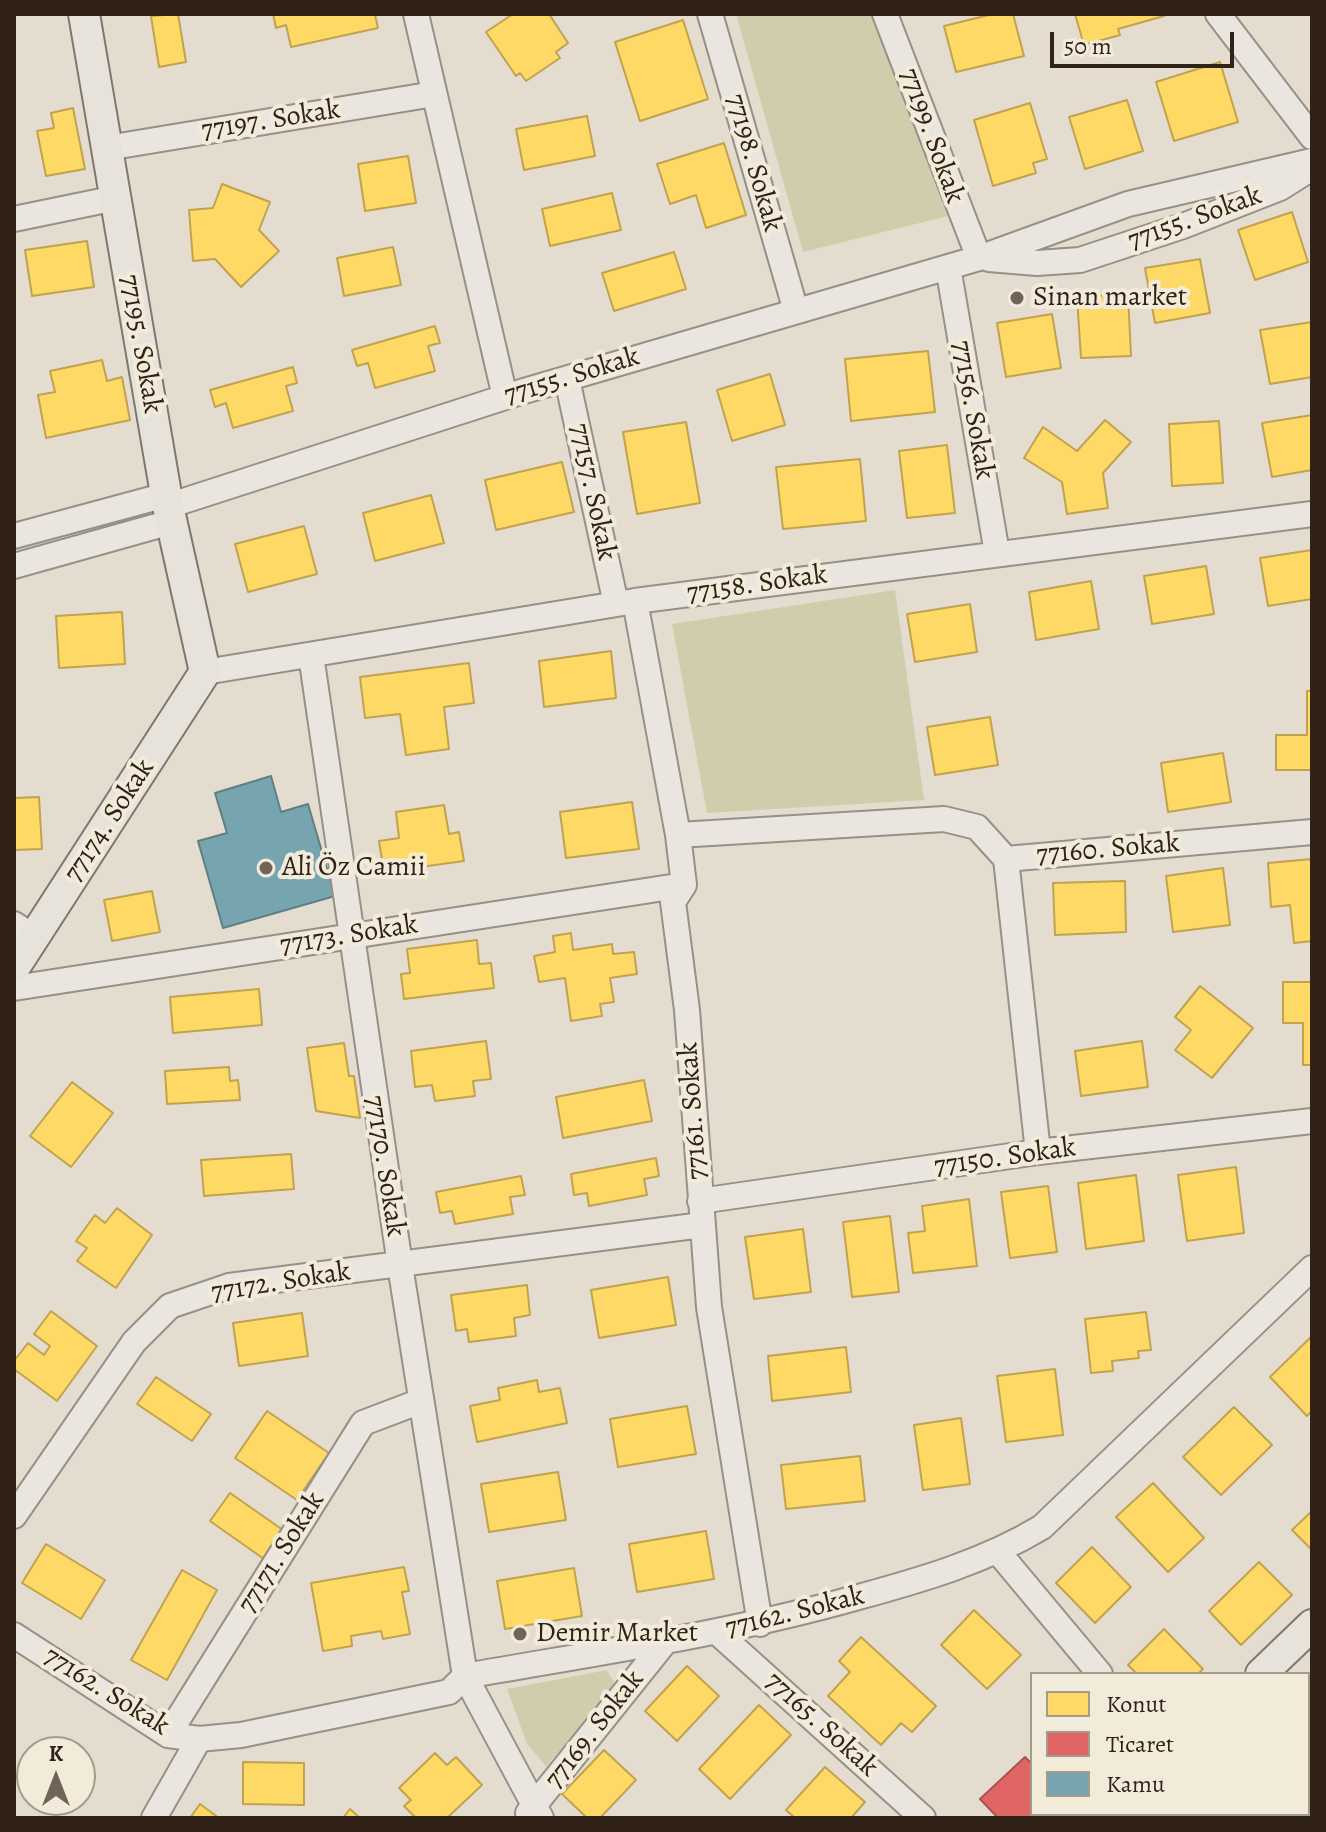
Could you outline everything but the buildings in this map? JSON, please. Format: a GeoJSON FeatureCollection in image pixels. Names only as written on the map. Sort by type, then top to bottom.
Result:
{"type":"FeatureCollection","features":[{"type":"Feature","properties":{"kind":"main road","name":"77195. Sokak"},"geometry":{"type":"LineString","coordinates":[[84,14],[168,508],[205,672]]}},
{"type":"Feature","properties":{"kind":"main road","name":"77174. Sokak"},"geometry":{"type":"LineString","coordinates":[[14,968],[24,930],[205,672]]}},
{"type":"Feature","properties":{"kind":"main road"},"geometry":{"type":"LineString","coordinates":[[1263,1672],[1312,1625]]}},
{"type":"Feature","properties":{"kind":"street"},"geometry":{"type":"LineString","coordinates":[[416,14],[505,397]]}},
{"type":"Feature","properties":{"kind":"street","name":"77198. Sokak"},"geometry":{"type":"LineString","coordinates":[[710,14],[796,311]]}},
{"type":"Feature","properties":{"kind":"street","name":"77199. Sokak"},"geometry":{"type":"LineString","coordinates":[[885,14],[979,258]]}},
{"type":"Feature","properties":{"kind":"street"},"geometry":{"type":"LineString","coordinates":[[1218,14],[1312,137]]}},
{"type":"Feature","properties":{"kind":"street","name":"77197. Sokak"},"geometry":{"type":"LineString","coordinates":[[107,148],[434,94]]}},
{"type":"Feature","properties":{"kind":"street","name":"77155. Sokak"},"geometry":{"type":"LineString","coordinates":[[168,508],[505,397],[979,258],[1128,204],[1312,161]]}},
{"type":"Feature","properties":{"kind":"street","name":"77155. Sokak"},"geometry":{"type":"LineString","coordinates":[[979,258],[1037,263],[1080,260],[1183,226],[1280,188],[1312,168]]}},
{"type":"Feature","properties":{"kind":"street"},"geometry":{"type":"LineString","coordinates":[[14,219],[116,198]]}},
{"type":"Feature","properties":{"kind":"street","name":"77156. Sokak"},"geometry":{"type":"LineString","coordinates":[[948,267],[997,553]]}},
{"type":"Feature","properties":{"kind":"street","name":"77157. Sokak"},"geometry":{"type":"LineString","coordinates":[[567,379],[626,603]]}},
{"type":"Feature","properties":{"kind":"street"},"geometry":{"type":"LineString","coordinates":[[14,536],[168,508]]}},
{"type":"Feature","properties":{"kind":"street"},"geometry":{"type":"LineString","coordinates":[[14,566],[168,508]]}},
{"type":"Feature","properties":{"kind":"street","name":"77158. Sokak"},"geometry":{"type":"LineString","coordinates":[[205,672],[626,603],[1312,514]]}},
{"type":"Feature","properties":{"kind":"street","name":"77161. Sokak"},"geometry":{"type":"LineString","coordinates":[[626,603],[678,835],[684,885],[673,902],[687,1010],[709,1307],[760,1624]]}},
{"type":"Feature","properties":{"kind":"street","name":"77170. Sokak"},"geometry":{"type":"LineString","coordinates":[[311,655],[350,935],[465,1676]]}},
{"type":"Feature","properties":{"kind":"street"},"geometry":{"type":"LineString","coordinates":[[678,835],[944,819],[977,827],[1006,859]]}},
{"type":"Feature","properties":{"kind":"street","name":"77160. Sokak"},"geometry":{"type":"LineString","coordinates":[[1038,1152],[1006,859],[1312,832]]}},
{"type":"Feature","properties":{"kind":"street","name":"77173. Sokak"},"geometry":{"type":"LineString","coordinates":[[14,988],[684,885]]}},
{"type":"Feature","properties":{"kind":"street","name":"77150. Sokak"},"geometry":{"type":"LineString","coordinates":[[701,1213],[1038,1152],[1312,1121]]}},
{"type":"Feature","properties":{"kind":"street","name":"77172. Sokak"},"geometry":{"type":"LineString","coordinates":[[14,1516],[134,1342],[170,1306],[229,1286],[400,1265],[701,1213]]}},
{"type":"Feature","properties":{"kind":"street","name":"77162. Sokak"},"geometry":{"type":"LineString","coordinates":[[14,1635],[168,1735],[199,1739],[241,1735],[449,1692],[465,1676],[760,1624],[915,1581],[999,1553],[1042,1527],[1312,1268]]}},
{"type":"Feature","properties":{"kind":"street","name":"77171. Sokak"},"geometry":{"type":"LineString","coordinates":[[168,1735],[363,1423],[421,1401]]}},
{"type":"Feature","properties":{"kind":"street"},"geometry":{"type":"LineString","coordinates":[[999,1553],[1098,1672]]}},
{"type":"Feature","properties":{"kind":"street","name":"77165. Sokak"},"geometry":{"type":"LineString","coordinates":[[718,1633],[923,1818]]}},
{"type":"Feature","properties":{"kind":"street","name":"77169. Sokak"},"geometry":{"type":"LineString","coordinates":[[534,1813],[665,1642]]}},
{"type":"Feature","properties":{"kind":"street"},"geometry":{"type":"LineString","coordinates":[[465,1676],[534,1813]]}},
{"type":"Feature","properties":{"kind":"street"},"geometry":{"type":"LineString","coordinates":[[154,1818],[199,1739]]}},
{"type":"Feature","properties":{"kind":"shaded area"},"geometry":{"type":"Polygon","coordinates":[[[736,14],[877,14],[952,215],[803,252],[736,14]]]}},
{"type":"Feature","properties":{"kind":"shaded area"},"geometry":{"type":"Polygon","coordinates":[[[895,590],[924,800],[707,813],[672,624],[895,590]]]}},
{"type":"Feature","properties":{"kind":"shaded area"},"geometry":{"type":"Polygon","coordinates":[[[607,1670],[617,1687],[546,1766],[527,1744],[507,1689],[607,1670]]]}},
{"type":"Feature","properties":{"kind":"place","name":"Sinan market"},"geometry":{"type":"Point","coordinates":[1017,298]}},
{"type":"Feature","properties":{"kind":"place","name":"Ali Öz Camii"},"geometry":{"type":"Point","coordinates":[266,868]}},
{"type":"Feature","properties":{"kind":"place","name":"Demir Market"},"geometry":{"type":"Point","coordinates":[520,1634]}}]}
